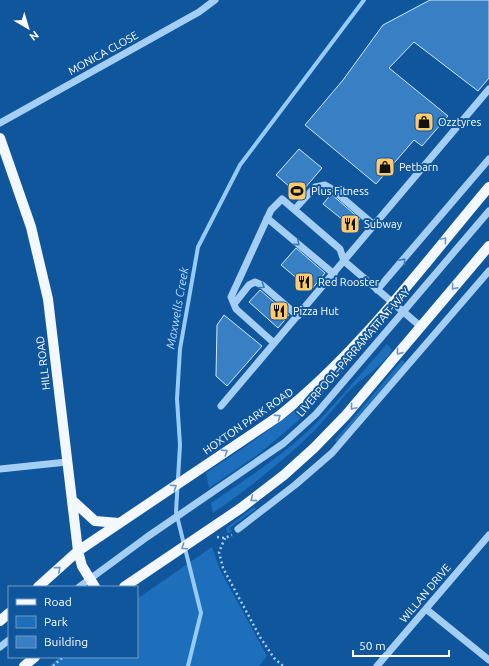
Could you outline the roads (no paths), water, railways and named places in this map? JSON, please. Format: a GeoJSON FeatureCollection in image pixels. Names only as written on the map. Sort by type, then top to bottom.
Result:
{"type":"FeatureCollection","features":[{"type":"Feature","properties":{"kind":"main road","name":"HILL ROAD"},"geometry":{"type":"LineString","coordinates":[[0,138],[31,227],[48,299],[78,551],[82,566],[92,583]]}},
{"type":"Feature","properties":{"kind":"main road","name":"HOXTON PARK ROAD"},"geometry":{"type":"LineString","coordinates":[[39,586],[78,551],[279,416],[305,395],[343,359],[489,187]]}},
{"type":"Feature","properties":{"kind":"main road"},"geometry":{"type":"LineString","coordinates":[[125,586],[215,526],[284,475],[314,448],[346,415],[489,246]]}},
{"type":"Feature","properties":{"kind":"main road"},"geometry":{"type":"LineString","coordinates":[[72,500],[95,521],[119,523]]}},
{"type":"Feature","properties":{"kind":"main road"},"geometry":{"type":"LineString","coordinates":[[0,621],[8,614]]}},
{"type":"Feature","properties":{"kind":"main road"},"geometry":{"type":"LineString","coordinates":[[24,666],[34,658]]}},
{"type":"Feature","properties":{"kind":"street","name":"MONICA CLOSE"},"geometry":{"type":"LineString","coordinates":[[0,123],[199,12],[215,0]]}},
{"type":"Feature","properties":{"kind":"street"},"geometry":{"type":"LineString","coordinates":[[221,406],[489,89]]}},
{"type":"Feature","properties":{"kind":"street"},"geometry":{"type":"LineString","coordinates":[[378,290],[489,159]]}},
{"type":"Feature","properties":{"kind":"street"},"geometry":{"type":"LineString","coordinates":[[295,209],[315,186],[324,185],[332,189],[374,225]]}},
{"type":"Feature","properties":{"kind":"street"},"geometry":{"type":"LineString","coordinates":[[274,343],[236,310],[231,297],[271,210],[282,199],[340,249],[344,261],[420,326]]}},
{"type":"Feature","properties":{"kind":"street","name":"LIVERPOOL–PARRAMATTA T-WAY"},"geometry":{"type":"LineString","coordinates":[[82,586],[92,583],[147,537],[284,443],[316,414],[489,211]]}},
{"type":"Feature","properties":{"kind":"street"},"geometry":{"type":"LineString","coordinates":[[267,218],[334,274]]}},
{"type":"Feature","properties":{"kind":"street"},"geometry":{"type":"LineString","coordinates":[[238,529],[295,485],[332,453],[489,271]]}},
{"type":"Feature","properties":{"kind":"street"},"geometry":{"type":"LineString","coordinates":[[234,304],[250,285],[255,282],[262,285],[298,316]]}},
{"type":"Feature","properties":{"kind":"street"},"geometry":{"type":"LineString","coordinates":[[0,469],[67,462]]}},
{"type":"Feature","properties":{"kind":"street","name":"WILLAN DRIVE"},"geometry":{"type":"LineString","coordinates":[[377,666],[489,535]]}},
{"type":"Feature","properties":{"kind":"street"},"geometry":{"type":"LineString","coordinates":[[426,609],[489,660]]}},
{"type":"Feature","properties":{"kind":"street"},"geometry":{"type":"LineString","coordinates":[[0,647],[8,641]]}},
{"type":"Feature","properties":{"kind":"waterway","name":"Maxwells Creek"},"geometry":{"type":"LineString","coordinates":[[188,666],[201,613],[176,512],[180,445],[177,399],[180,349],[198,247],[240,165],[364,0]]}},
{"type":"Feature","properties":{"kind":"place","name":"Ozztyres"},"geometry":{"type":"Point","coordinates":[424,122]}},
{"type":"Feature","properties":{"kind":"place","name":"Petbarn"},"geometry":{"type":"Point","coordinates":[385,167]}},
{"type":"Feature","properties":{"kind":"place","name":"Plus Fitness"},"geometry":{"type":"Point","coordinates":[297,191]}},
{"type":"Feature","properties":{"kind":"place","name":"Subway"},"geometry":{"type":"Point","coordinates":[350,224]}},
{"type":"Feature","properties":{"kind":"place","name":"Red Rooster"},"geometry":{"type":"Point","coordinates":[304,282]}},
{"type":"Feature","properties":{"kind":"place","name":"Pizza Hut"},"geometry":{"type":"Point","coordinates":[279,311]}}]}
